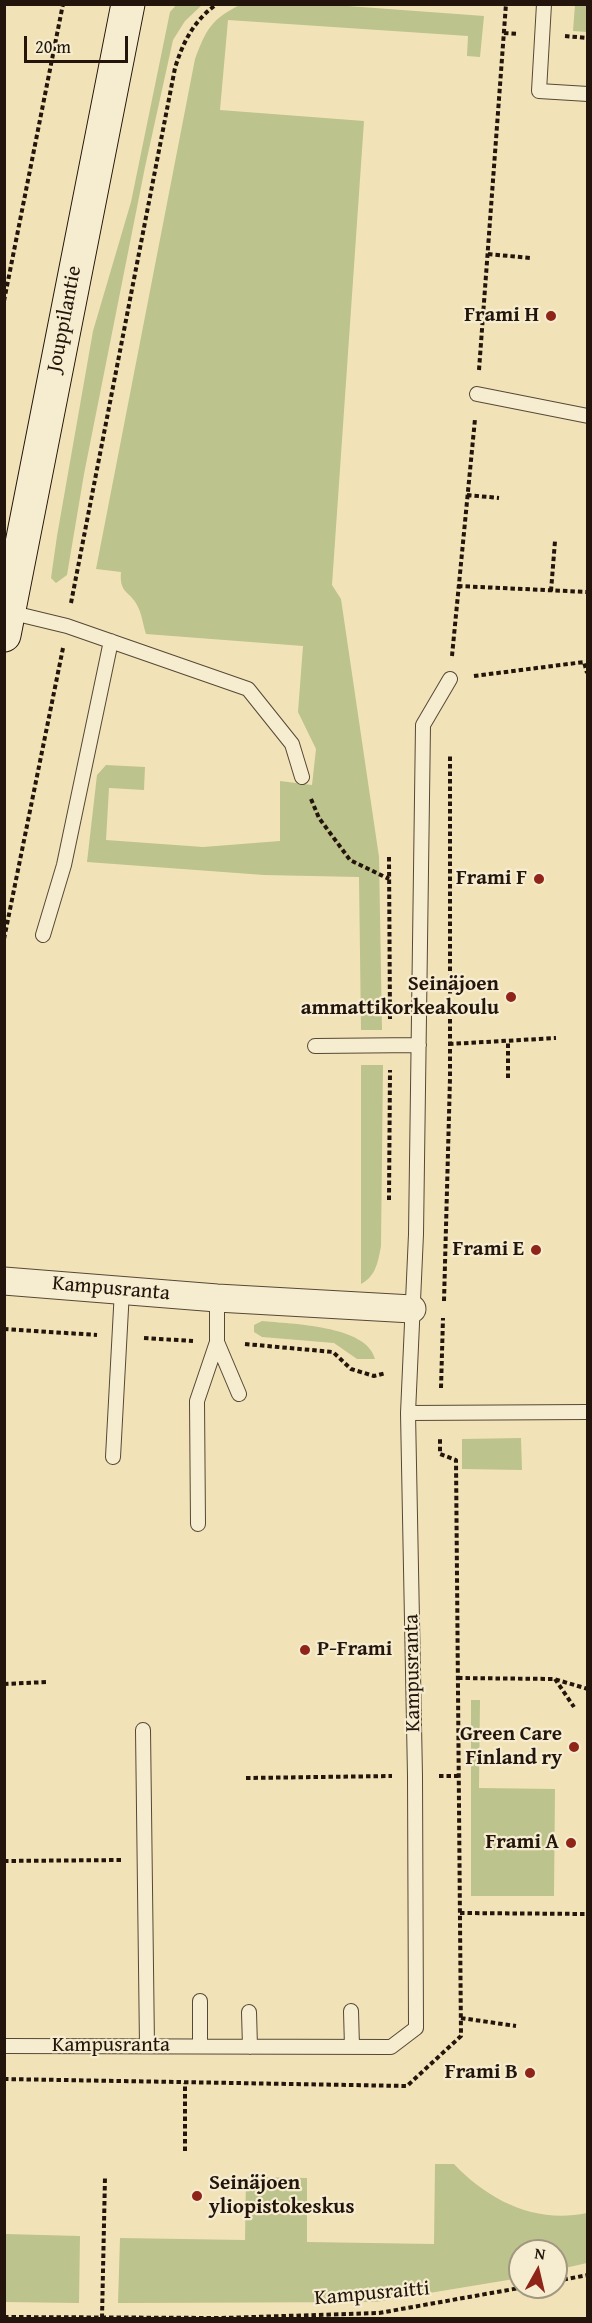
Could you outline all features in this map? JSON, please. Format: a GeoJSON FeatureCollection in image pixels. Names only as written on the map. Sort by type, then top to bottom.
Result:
{"type":"FeatureCollection","features":[{"type":"Feature","properties":{"kind":"main road","name":"Jouppilantie"},"geometry":{"type":"LineString","coordinates":[[7,623],[128,4]]}},
{"type":"Feature","properties":{"kind":"street","name":"Kampusranta"},"geometry":{"type":"LineString","coordinates":[[4,1281],[217,1298],[412,1309]]}},
{"type":"Feature","properties":{"kind":"lane"},"geometry":{"type":"LineString","coordinates":[[544,4],[539,91],[588,94]]}},
{"type":"Feature","properties":{"kind":"lane"},"geometry":{"type":"LineString","coordinates":[[477,394],[588,416]]}},
{"type":"Feature","properties":{"kind":"lane"},"geometry":{"type":"LineString","coordinates":[[7,623],[67,626],[248,689],[292,744],[302,777]]}},
{"type":"Feature","properties":{"kind":"lane"},"geometry":{"type":"LineString","coordinates":[[43,935],[64,865],[111,641]]}},
{"type":"Feature","properties":{"kind":"lane"},"geometry":{"type":"LineString","coordinates":[[412,1309],[416,1234],[423,725],[450,679]]}},
{"type":"Feature","properties":{"kind":"lane"},"geometry":{"type":"LineString","coordinates":[[315,1046],[419,1045]]}},
{"type":"Feature","properties":{"kind":"lane"},"geometry":{"type":"LineString","coordinates":[[114,1456],[122,1290]]}},
{"type":"Feature","properties":{"kind":"lane"},"geometry":{"type":"LineString","coordinates":[[217,1298],[218,1342],[239,1394]]}},
{"type":"Feature","properties":{"kind":"lane","name":"Kampusranta"},"geometry":{"type":"LineString","coordinates":[[4,2046],[391,2048],[416,2028],[415,1776],[408,1413],[412,1309]]}},
{"type":"Feature","properties":{"kind":"lane"},"geometry":{"type":"LineString","coordinates":[[198,1524],[197,1401],[218,1342]]}},
{"type":"Feature","properties":{"kind":"lane"},"geometry":{"type":"LineString","coordinates":[[408,1413],[588,1413]]}},
{"type":"Feature","properties":{"kind":"lane"},"geometry":{"type":"LineString","coordinates":[[143,1730],[147,2046]]}},
{"type":"Feature","properties":{"kind":"lane"},"geometry":{"type":"LineString","coordinates":[[200,2001],[200,2046]]}},
{"type":"Feature","properties":{"kind":"lane"},"geometry":{"type":"LineString","coordinates":[[351,2011],[352,2047]]}},
{"type":"Feature","properties":{"kind":"lane"},"geometry":{"type":"LineString","coordinates":[[249,2012],[250,2047]]}},
{"type":"Feature","properties":{"kind":"path"},"geometry":{"type":"LineString","coordinates":[[4,302],[63,4]]}},
{"type":"Feature","properties":{"kind":"path"},"geometry":{"type":"LineString","coordinates":[[4,939],[175,68],[182,46],[194,26],[217,4]]}},
{"type":"Feature","properties":{"kind":"path"},"geometry":{"type":"LineString","coordinates":[[500,4],[506,5],[488,254],[450,679],[585,662],[587,673]]}},
{"type":"Feature","properties":{"kind":"path"},"geometry":{"type":"LineString","coordinates":[[488,254],[530,258]]}},
{"type":"Feature","properties":{"kind":"path"},"geometry":{"type":"LineString","coordinates":[[467,495],[499,498]]}},
{"type":"Feature","properties":{"kind":"path"},"geometry":{"type":"LineString","coordinates":[[551,591],[555,541]]}},
{"type":"Feature","properties":{"kind":"path"},"geometry":{"type":"LineString","coordinates":[[458,586],[588,592]]}},
{"type":"Feature","properties":{"kind":"path"},"geometry":{"type":"LineString","coordinates":[[444,1302],[450,1044],[450,749]]}},
{"type":"Feature","properties":{"kind":"path"},"geometry":{"type":"LineString","coordinates":[[302,777],[319,818],[350,860],[389,879]]}},
{"type":"Feature","properties":{"kind":"path"},"geometry":{"type":"LineString","coordinates":[[450,1044],[556,1038]]}},
{"type":"Feature","properties":{"kind":"path"},"geometry":{"type":"LineString","coordinates":[[508,1042],[508,1078]]}},
{"type":"Feature","properties":{"kind":"path"},"geometry":{"type":"LineString","coordinates":[[4,2079],[407,2086],[461,2036],[456,1460],[440,1454],[444,1313]]}},
{"type":"Feature","properties":{"kind":"path"},"geometry":{"type":"LineString","coordinates":[[458,1678],[554,1679],[588,1689]]}},
{"type":"Feature","properties":{"kind":"path"},"geometry":{"type":"LineString","coordinates":[[554,1679],[574,1707]]}},
{"type":"Feature","properties":{"kind":"path"},"geometry":{"type":"LineString","coordinates":[[4,1684],[47,1682]]}},
{"type":"Feature","properties":{"kind":"path"},"geometry":{"type":"LineString","coordinates":[[246,1779],[459,1776]]}},
{"type":"Feature","properties":{"kind":"path"},"geometry":{"type":"LineString","coordinates":[[4,1861],[144,1860]]}},
{"type":"Feature","properties":{"kind":"path"},"geometry":{"type":"LineString","coordinates":[[460,1913],[588,1914]]}},
{"type":"Feature","properties":{"kind":"path"},"geometry":{"type":"LineString","coordinates":[[461,2018],[516,2026]]}},
{"type":"Feature","properties":{"kind":"path"},"geometry":{"type":"LineString","coordinates":[[185,2083],[185,2151]]}},
{"type":"Feature","properties":{"kind":"path"},"geometry":{"type":"LineString","coordinates":[[102,2318],[105,2177]]}},
{"type":"Feature","properties":{"kind":"path"},"geometry":{"type":"LineString","coordinates":[[568,2279],[587,2275]]}},
{"type":"Feature","properties":{"kind":"path","name":"Kampusraitti"},"geometry":{"type":"LineString","coordinates":[[4,2317],[312,2317],[379,2313],[508,2290]]}},
{"type":"Feature","properties":{"kind":"green space"},"geometry":{"type":"Polygon","coordinates":[[[177,4],[202,5],[185,21],[173,40],[145,167],[84,474],[67,575],[56,583],[51,578],[57,536],[93,331],[131,202],[170,12],[177,4]]]}},
{"type":"Feature","properties":{"kind":"green space"},"geometry":{"type":"Polygon","coordinates":[[[240,5],[334,5],[484,16],[480,57],[467,56],[468,36],[228,20],[220,110],[364,121],[332,585],[341,599],[379,857],[382,1030],[361,1030],[359,877],[264,875],[87,862],[97,775],[106,765],[145,767],[144,790],[109,788],[106,840],[203,847],[280,841],[280,781],[312,785],[316,749],[298,712],[303,646],[146,634],[137,605],[123,588],[121,572],[96,569],[195,59],[211,26],[222,15],[240,5]]]}},
{"type":"Feature","properties":{"kind":"green space"},"geometry":{"type":"Polygon","coordinates":[[[575,5],[587,5],[587,32],[573,31],[575,5]]]}},
{"type":"Feature","properties":{"kind":"green space"},"geometry":{"type":"Polygon","coordinates":[[[361,1065],[383,1065],[381,1246],[373,1273],[361,1284],[361,1065]]]}},
{"type":"Feature","properties":{"kind":"green space"},"geometry":{"type":"Polygon","coordinates":[[[262,1321],[308,1325],[343,1333],[358,1339],[369,1348],[375,1359],[357,1359],[334,1343],[262,1337],[254,1332],[254,1325],[262,1321]]]}},
{"type":"Feature","properties":{"kind":"green space"},"geometry":{"type":"Polygon","coordinates":[[[521,1438],[522,1470],[462,1469],[462,1439],[521,1438]]]}},
{"type":"Feature","properties":{"kind":"green space"},"geometry":{"type":"Polygon","coordinates":[[[471,1700],[480,1700],[479,1788],[555,1789],[554,1896],[471,1896],[471,1700]]]}},
{"type":"Feature","properties":{"kind":"green space"},"geometry":{"type":"Polygon","coordinates":[[[435,2164],[454,2164],[482,2189],[515,2207],[550,2215],[568,2216],[587,2213],[587,2263],[568,2267],[568,2239],[508,2239],[508,2280],[375,2302],[118,2303],[120,2238],[245,2240],[246,2177],[307,2178],[307,2242],[434,2244],[435,2164]]]}},
{"type":"Feature","properties":{"kind":"green space"},"geometry":{"type":"Polygon","coordinates":[[[5,2234],[80,2236],[79,2303],[5,2302],[5,2234]]]}},
{"type":"Feature","properties":{"kind":"place","name":"Frami H"},"geometry":{"type":"Point","coordinates":[551,316]}},
{"type":"Feature","properties":{"kind":"place","name":"Frami F"},"geometry":{"type":"Point","coordinates":[539,879]}},
{"type":"Feature","properties":{"kind":"place","name":"Seinäjoen ammattikorkeakoulu"},"geometry":{"type":"Point","coordinates":[511,997]}},
{"type":"Feature","properties":{"kind":"place","name":"Frami E"},"geometry":{"type":"Point","coordinates":[536,1250]}},
{"type":"Feature","properties":{"kind":"place","name":"P-Frami"},"geometry":{"type":"Point","coordinates":[305,1650]}},
{"type":"Feature","properties":{"kind":"place","name":"Green Care Finland ry"},"geometry":{"type":"Point","coordinates":[574,1747]}},
{"type":"Feature","properties":{"kind":"place","name":"Frami A"},"geometry":{"type":"Point","coordinates":[571,1843]}},
{"type":"Feature","properties":{"kind":"place","name":"Frami B"},"geometry":{"type":"Point","coordinates":[530,2073]}},
{"type":"Feature","properties":{"kind":"place","name":"Seinäjoen yliopistokeskus"},"geometry":{"type":"Point","coordinates":[197,2196]}}]}
